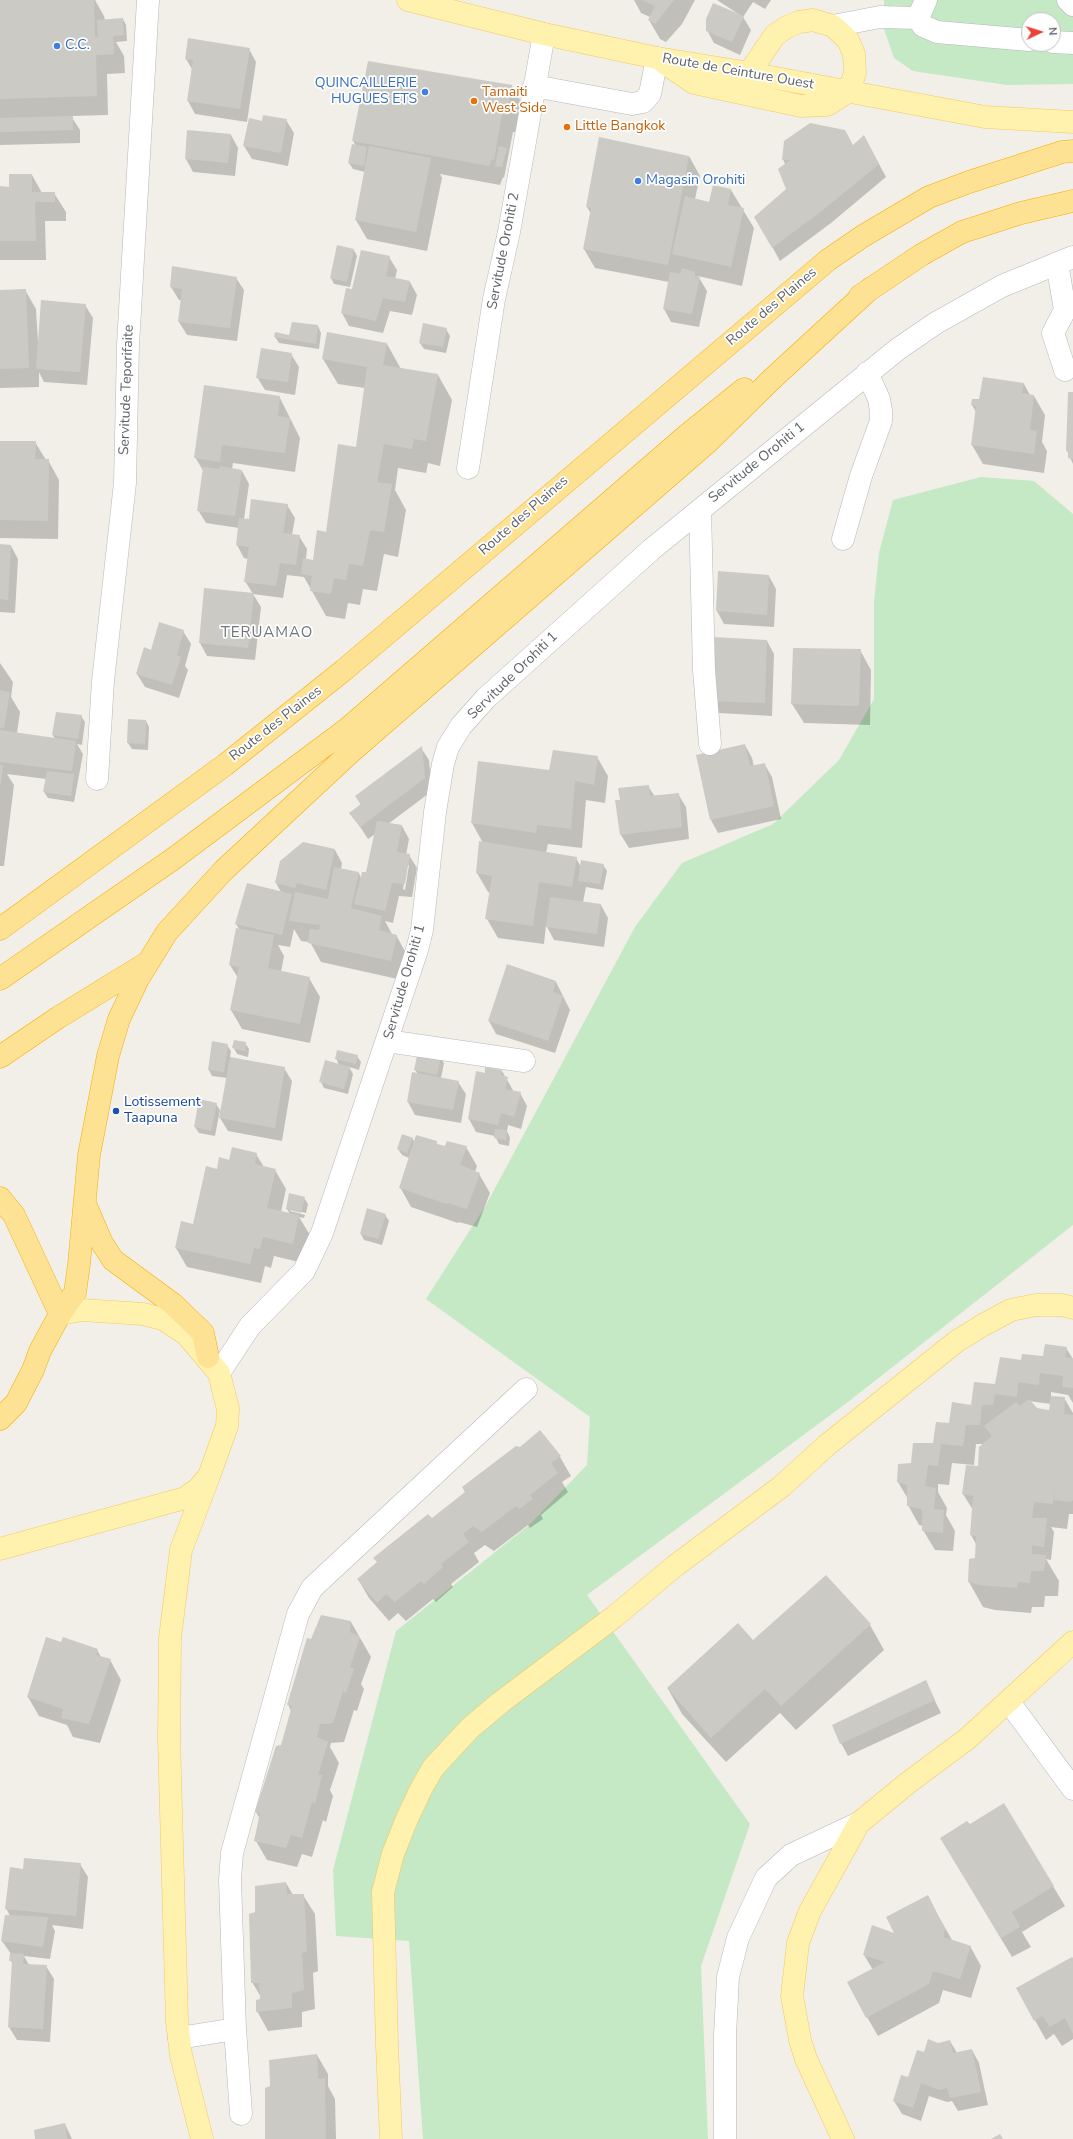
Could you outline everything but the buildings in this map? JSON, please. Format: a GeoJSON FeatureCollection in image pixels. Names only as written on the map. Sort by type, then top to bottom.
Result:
{"type":"FeatureCollection","features":[{"type":"Feature","properties":{"kind":"highway","name":"Route des Plaines"},"geometry":{"type":"LineString","coordinates":[[0,929],[225,765],[344,670],[828,260],[863,236],[929,198],[969,182],[1062,152],[1073,151]]}},
{"type":"Feature","properties":{"kind":"highway"},"geometry":{"type":"LineString","coordinates":[[0,979],[173,859],[347,729],[687,435],[871,288],[921,255],[962,232],[1021,213],[1073,202]]}},
{"type":"Feature","properties":{"kind":"highway"},"geometry":{"type":"LineString","coordinates":[[0,1419],[16,1403],[60,1314],[75,1293],[89,1155],[108,1056],[119,1019],[138,979],[167,932],[195,900],[255,841],[352,750],[708,442],[773,378],[871,288]]}},
{"type":"Feature","properties":{"kind":"highway"},"geometry":{"type":"LineString","coordinates":[[0,1057],[148,962]]}},
{"type":"Feature","properties":{"kind":"highway"},"geometry":{"type":"LineString","coordinates":[[0,1198],[14,1215],[60,1314]]}},
{"type":"Feature","properties":{"kind":"highway"},"geometry":{"type":"LineString","coordinates":[[85,1204],[102,1243],[113,1260],[173,1304],[203,1333],[213,1365]]}},
{"type":"Feature","properties":{"kind":"main road","name":"Route de Ceinture Ouest"},"geometry":{"type":"LineString","coordinates":[[413,1],[544,34],[657,58],[749,73],[985,116],[1073,122]]}},
{"type":"Feature","properties":{"kind":"main road"},"geometry":{"type":"LineString","coordinates":[[657,58],[694,83],[801,106],[827,105],[849,91],[855,73],[854,54],[848,40],[833,26],[813,20],[799,22],[787,27],[775,35],[749,73]]}},
{"type":"Feature","properties":{"kind":"main road"},"geometry":{"type":"LineString","coordinates":[[392,2139],[387,2045],[383,1892],[393,1854],[406,1821],[421,1789],[434,1768],[470,1728],[501,1702],[614,1617],[675,1566],[782,1486],[827,1445],[957,1341],[982,1325],[1011,1310],[1036,1305],[1062,1305],[1073,1308]]}},
{"type":"Feature","properties":{"kind":"main road"},"geometry":{"type":"LineString","coordinates":[[60,1314],[82,1310],[143,1314],[163,1319],[186,1334],[213,1365],[228,1409],[227,1426],[181,1550],[170,1638],[169,1739],[176,1991],[179,2038],[181,2055],[202,2139]]}},
{"type":"Feature","properties":{"kind":"main road"},"geometry":{"type":"LineString","coordinates":[[0,1549],[185,1498],[198,1489],[209,1476]]}},
{"type":"Feature","properties":{"kind":"main road"},"geometry":{"type":"LineString","coordinates":[[843,2139],[818,2088],[800,2040],[792,1996],[798,1942],[810,1911],[859,1823],[909,1782],[967,1739],[1073,1642]]}},
{"type":"Feature","properties":{"kind":"street","name":"Servitude Teporifaite"},"geometry":{"type":"LineString","coordinates":[[96,779],[104,681],[125,483],[128,345],[148,0]]}},
{"type":"Feature","properties":{"kind":"street"},"geometry":{"type":"LineString","coordinates":[[1068,0],[1073,5]]}},
{"type":"Feature","properties":{"kind":"street"},"geometry":{"type":"LineString","coordinates":[[833,26],[922,9],[923,26],[937,32],[1021,39]]}},
{"type":"Feature","properties":{"kind":"street","name":"Servitude Orohiti 2"},"geometry":{"type":"LineString","coordinates":[[468,468],[494,299],[509,232],[544,34]]}},
{"type":"Feature","properties":{"kind":"street"},"geometry":{"type":"LineString","coordinates":[[1061,42],[1073,43]]}},
{"type":"Feature","properties":{"kind":"street"},"geometry":{"type":"LineString","coordinates":[[534,86],[632,104],[643,102],[650,94],[657,58]]}},
{"type":"Feature","properties":{"kind":"street"},"geometry":{"type":"LineString","coordinates":[[1065,260],[1065,310],[1053,333],[1066,370]]}},
{"type":"Feature","properties":{"kind":"street","name":"Servitude Orohiti 1"},"geometry":{"type":"LineString","coordinates":[[213,1365],[304,1271],[322,1233],[387,1041],[422,930],[434,812],[448,747],[460,726],[486,698],[652,549],[898,349],[969,303],[1002,286],[1065,260]]}},
{"type":"Feature","properties":{"kind":"street"},"geometry":{"type":"LineString","coordinates":[[843,539],[860,476],[881,421],[879,399],[867,373]]}},
{"type":"Feature","properties":{"kind":"street"},"geometry":{"type":"LineString","coordinates":[[700,510],[704,670],[710,744]]}},
{"type":"Feature","properties":{"kind":"street"},"geometry":{"type":"LineString","coordinates":[[387,1041],[524,1061]]}},
{"type":"Feature","properties":{"kind":"street"},"geometry":{"type":"LineString","coordinates":[[242,2114],[235,2029],[230,1880],[232,1853],[298,1614],[312,1588],[526,1389]]}},
{"type":"Feature","properties":{"kind":"street"},"geometry":{"type":"LineString","coordinates":[[1009,1702],[1073,1789]]}},
{"type":"Feature","properties":{"kind":"street"},"geometry":{"type":"LineString","coordinates":[[725,2139],[725,2035],[728,1977],[738,1938],[749,1910],[766,1878],[791,1855],[859,1823]]}},
{"type":"Feature","properties":{"kind":"street"},"geometry":{"type":"LineString","coordinates":[[179,2038],[235,2029]]}},
{"type":"Feature","properties":{"kind":"green space"},"geometry":{"type":"Polygon","coordinates":[[[884,0],[1073,0],[1073,84],[1007,85],[913,71],[894,58],[884,29],[884,0]]]}},
{"type":"Feature","properties":{"kind":"green space"},"geometry":{"type":"Polygon","coordinates":[[[981,477],[1034,481],[1073,514],[1073,1225],[848,1402],[587,1595],[750,1824],[701,1966],[708,2139],[423,2139],[409,1941],[336,1936],[333,1870],[396,1631],[528,1526],[587,1465],[590,1417],[426,1299],[486,1205],[635,927],[682,863],[773,824],[839,760],[874,699],[874,602],[879,553],[893,500],[981,477]]]}},
{"type":"Feature","properties":{"kind":"place","name":"C.C."},"geometry":{"type":"Point","coordinates":[57,46]}},
{"type":"Feature","properties":{"kind":"place","name":"QUINCAILLERIE HUGUES ETS"},"geometry":{"type":"Point","coordinates":[425,92]}},
{"type":"Feature","properties":{"kind":"place","name":"Tamaiti West Side"},"geometry":{"type":"Point","coordinates":[474,101]}},
{"type":"Feature","properties":{"kind":"place","name":"Little Bangkok"},"geometry":{"type":"Point","coordinates":[567,127]}},
{"type":"Feature","properties":{"kind":"place","name":"Magasin Orohiti"},"geometry":{"type":"Point","coordinates":[638,181]}},
{"type":"Feature","properties":{"kind":"place","name":"Lotissement Taapuna"},"geometry":{"type":"Point","coordinates":[116,1111]}},
{"type":"Feature","properties":{"kind":"district","name":"TERUAMAO"},"geometry":{"type":"Point","coordinates":[267,633]}}]}
